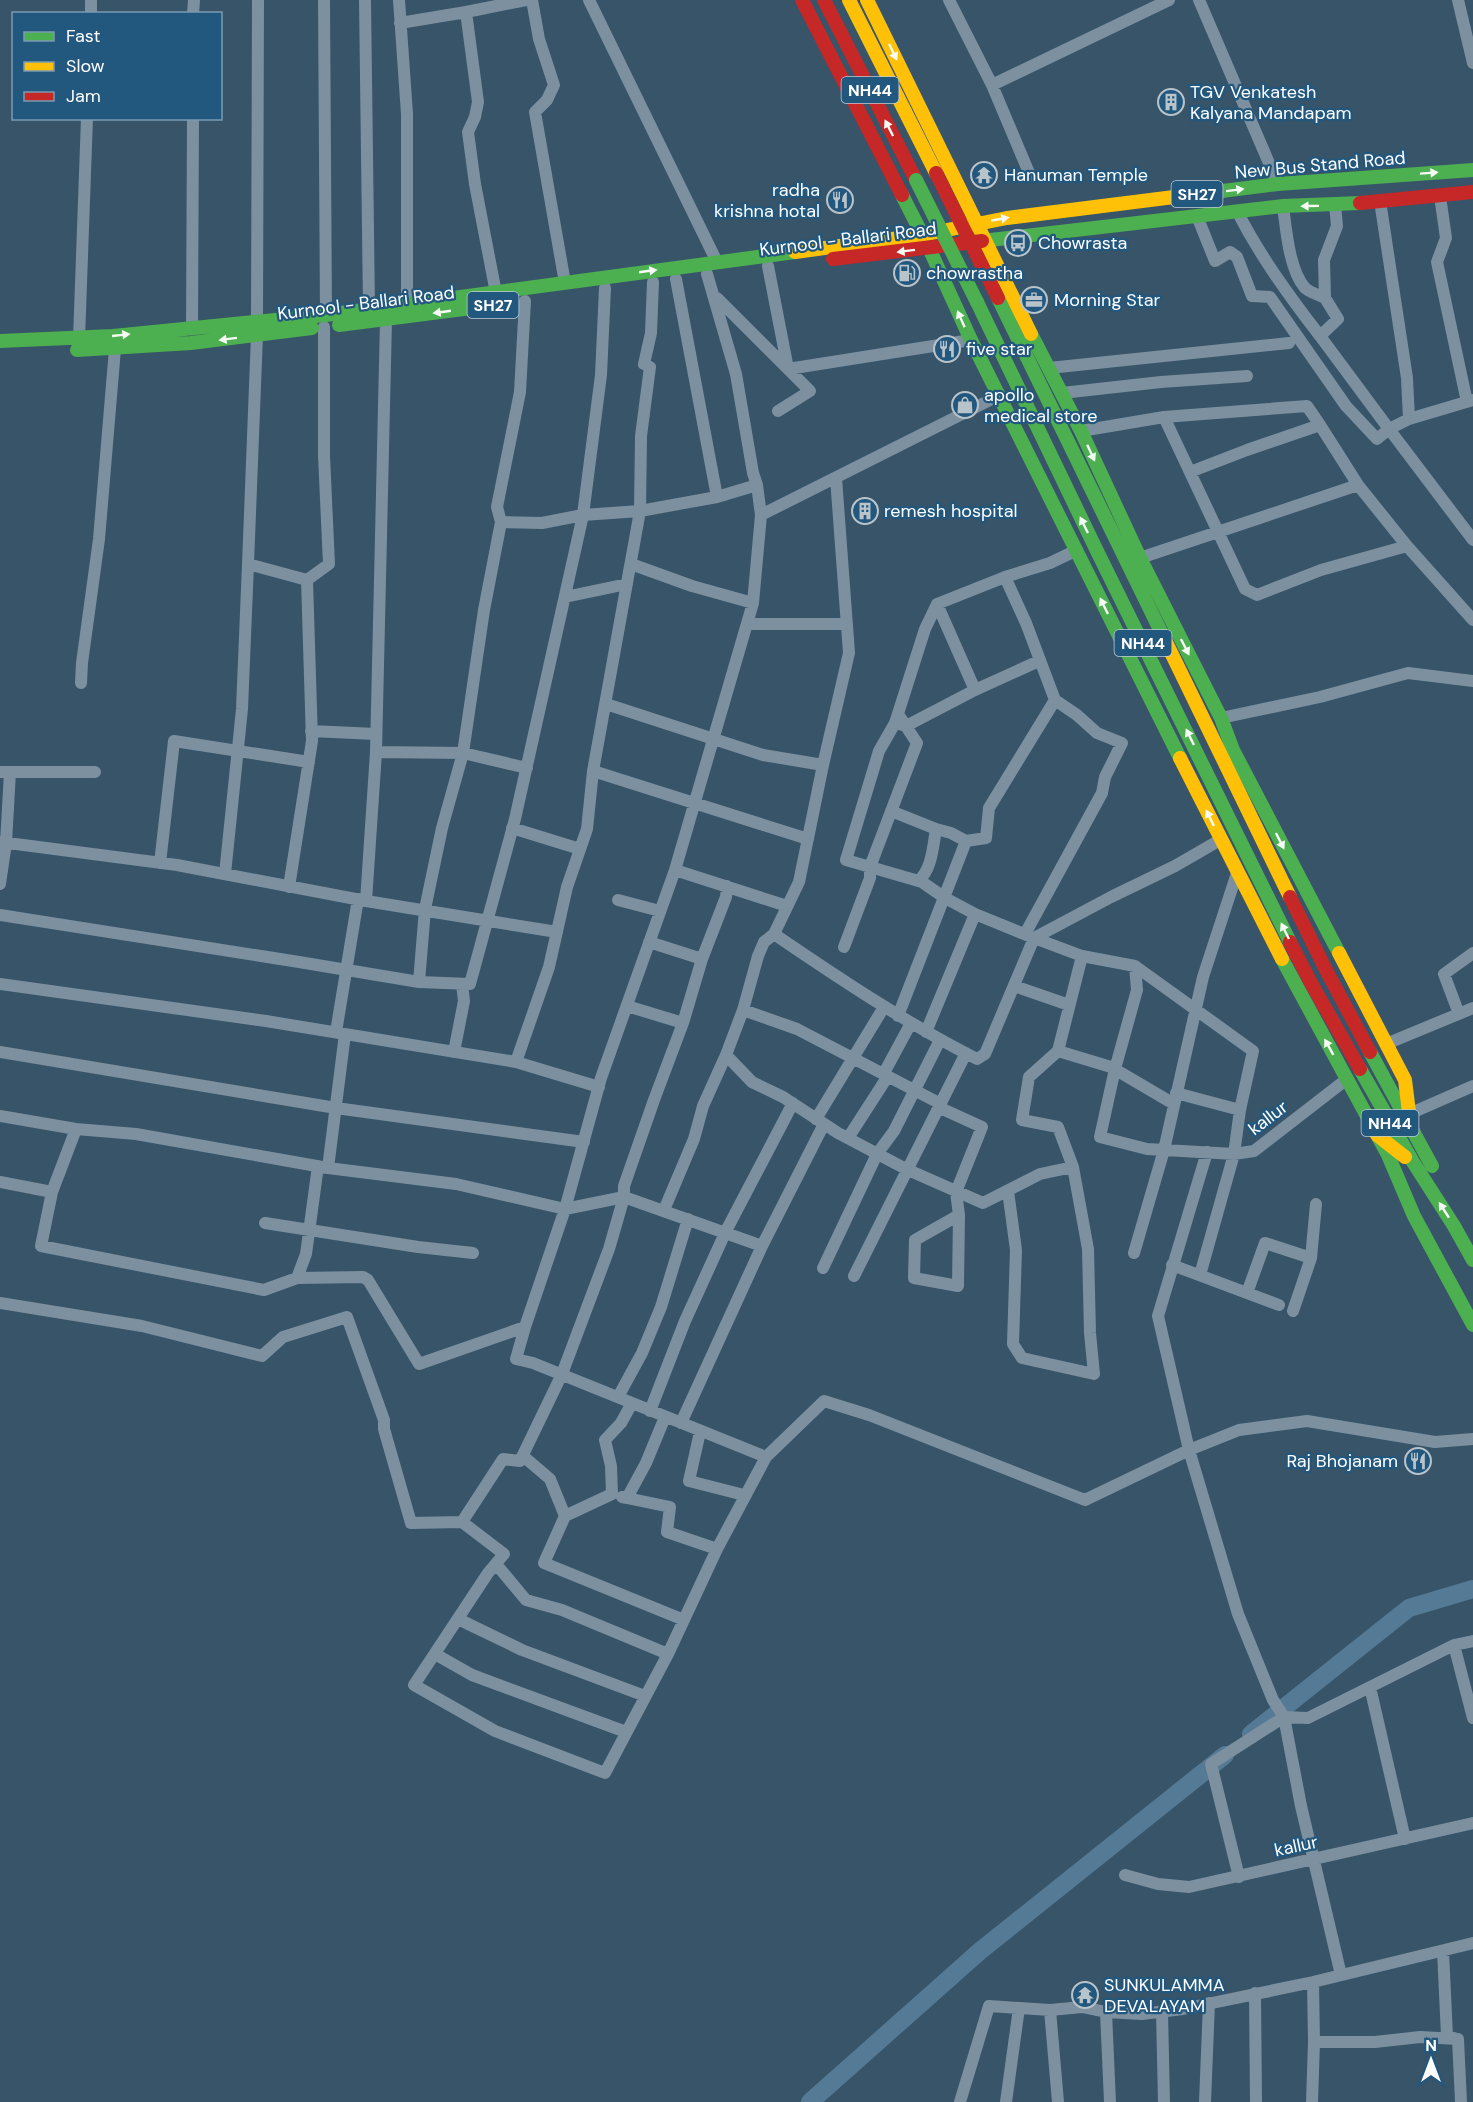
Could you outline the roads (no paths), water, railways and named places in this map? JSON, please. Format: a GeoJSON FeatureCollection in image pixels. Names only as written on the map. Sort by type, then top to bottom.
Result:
{"type":"FeatureCollection","features":[{"type":"Feature","properties":{"kind":"main road"},"geometry":{"type":"LineString","coordinates":[[802,0],[929,248],[971,340],[1220,840],[1309,1011],[1388,1155],[1414,1216],[1473,1325]]}},
{"type":"Feature","properties":{"kind":"main road","name":"NH44"},"geometry":{"type":"LineString","coordinates":[[824,0],[977,302],[1311,983],[1413,1162],[1473,1260]]}},
{"type":"Feature","properties":{"kind":"main road","name":"NH44"},"geometry":{"type":"LineString","coordinates":[[849,0],[998,298],[1326,970],[1412,1130],[1473,1233]]}},
{"type":"Feature","properties":{"kind":"main road"},"geometry":{"type":"LineString","coordinates":[[867,0],[984,240],[1081,431],[1140,558],[1221,718],[1233,750],[1405,1080],[1412,1130]]}},
{"type":"Feature","properties":{"kind":"main road","name":"New Bus Stand Road"},"geometry":{"type":"LineString","coordinates":[[922,235],[1006,218],[1278,184],[1473,170]]}},
{"type":"Feature","properties":{"kind":"main road","name":"SH27"},"geometry":{"type":"LineString","coordinates":[[984,240],[1283,206],[1335,205],[1473,192]]}},
{"type":"Feature","properties":{"kind":"main road","name":"Kurnool - Ballari Road"},"geometry":{"type":"LineString","coordinates":[[325,321],[369,309],[922,235]]}},
{"type":"Feature","properties":{"kind":"main road","name":"Kurnool - Ballari Road"},"geometry":{"type":"LineString","coordinates":[[0,353],[115,349],[191,343],[256,329],[325,321],[386,320],[707,274],[984,240]]}},
{"type":"Feature","properties":{"kind":"main road","name":"Kurnool - Ballari Road"},"geometry":{"type":"LineString","coordinates":[[0,341],[79,339],[192,328],[256,329]]}},
{"type":"Feature","properties":{"kind":"main road"},"geometry":{"type":"LineString","coordinates":[[1377,1135],[1413,1162]]}},
{"type":"Feature","properties":{"kind":"street"},"geometry":{"type":"LineString","coordinates":[[225,874],[242,709],[248,564],[256,329],[258,0]]}},
{"type":"Feature","properties":{"kind":"street"},"geometry":{"type":"LineString","coordinates":[[307,580],[329,564],[324,456],[324,0]]}},
{"type":"Feature","properties":{"kind":"street"},"geometry":{"type":"LineString","coordinates":[[365,0],[369,309]]}},
{"type":"Feature","properties":{"kind":"street"},"geometry":{"type":"LineString","coordinates":[[399,0],[407,114],[407,304]]}},
{"type":"Feature","properties":{"kind":"street"},"geometry":{"type":"LineString","coordinates":[[400,23],[526,0]]}},
{"type":"Feature","properties":{"kind":"street"},"geometry":{"type":"LineString","coordinates":[[532,0],[539,39],[554,85],[547,100],[536,112],[565,283]]}},
{"type":"Feature","properties":{"kind":"street"},"geometry":{"type":"LineString","coordinates":[[589,0],[717,262]]}},
{"type":"Feature","properties":{"kind":"street"},"geometry":{"type":"LineString","coordinates":[[950,0],[992,85],[1030,175]]}},
{"type":"Feature","properties":{"kind":"street"},"geometry":{"type":"LineString","coordinates":[[992,85],[1169,0]]}},
{"type":"Feature","properties":{"kind":"street"},"geometry":{"type":"LineString","coordinates":[[1199,0],[1278,184]]}},
{"type":"Feature","properties":{"kind":"street"},"geometry":{"type":"LineString","coordinates":[[1458,0],[1473,63]]}},
{"type":"Feature","properties":{"kind":"street"},"geometry":{"type":"LineString","coordinates":[[466,12],[478,102],[475,117],[468,132],[475,184],[496,293]]}},
{"type":"Feature","properties":{"kind":"street"},"geometry":{"type":"LineString","coordinates":[[79,339],[87,120]]}},
{"type":"Feature","properties":{"kind":"street"},"geometry":{"type":"LineString","coordinates":[[192,328],[193,120]]}},
{"type":"Feature","properties":{"kind":"street"},"geometry":{"type":"LineString","coordinates":[[1197,216],[1215,261],[1230,252],[1237,257],[1252,296],[1270,297],[1346,406],[1377,439],[1389,429],[1409,419],[1470,401],[1437,262],[1446,238],[1440,196]]}},
{"type":"Feature","properties":{"kind":"street"},"geometry":{"type":"LineString","coordinates":[[1380,201],[1407,378],[1409,419]]}},
{"type":"Feature","properties":{"kind":"street"},"geometry":{"type":"LineString","coordinates":[[1320,336],[1338,319],[1325,298],[1324,260],[1337,226],[1335,205]]}},
{"type":"Feature","properties":{"kind":"street"},"geometry":{"type":"LineString","coordinates":[[1283,206],[1288,246],[1295,268],[1305,288],[1325,298]]}},
{"type":"Feature","properties":{"kind":"street"},"geometry":{"type":"LineString","coordinates":[[1237,211],[1256,248],[1290,297],[1473,540]]}},
{"type":"Feature","properties":{"kind":"street"},"geometry":{"type":"LineString","coordinates":[[768,266],[788,369]]}},
{"type":"Feature","properties":{"kind":"street"},"geometry":{"type":"LineString","coordinates":[[707,274],[735,374],[757,485],[761,515],[753,603],[675,870],[598,1087],[565,1209],[516,1359],[533,1362],[766,1457]]}},
{"type":"Feature","properties":{"kind":"street"},"geometry":{"type":"LineString","coordinates":[[675,279],[717,497]]}},
{"type":"Feature","properties":{"kind":"street"},"geometry":{"type":"LineString","coordinates":[[516,1062],[549,966],[567,887],[587,829],[593,771],[640,511],[641,436],[650,367],[644,364],[651,333],[653,282]]}},
{"type":"Feature","properties":{"kind":"street"},"geometry":{"type":"LineString","coordinates":[[0,915],[419,982],[471,984],[527,768],[583,515],[601,375],[605,288]]}},
{"type":"Feature","properties":{"kind":"street"},"geometry":{"type":"LineString","coordinates":[[714,295],[810,391],[778,411]]}},
{"type":"Feature","properties":{"kind":"street"},"geometry":{"type":"LineString","coordinates":[[419,982],[425,909],[442,828],[463,753],[484,610],[501,522],[497,507],[520,392],[525,301]]}},
{"type":"Feature","properties":{"kind":"street"},"geometry":{"type":"LineString","coordinates":[[297,1278],[306,1254],[336,1108],[346,970],[362,900],[376,752],[386,320]]}},
{"type":"Feature","properties":{"kind":"street"},"geometry":{"type":"LineString","coordinates":[[788,369],[971,340]]}},
{"type":"Feature","properties":{"kind":"street"},"geometry":{"type":"LineString","coordinates":[[1049,368],[1289,343]]}},
{"type":"Feature","properties":{"kind":"street"},"geometry":{"type":"LineString","coordinates":[[81,683],[99,539],[115,349]]}},
{"type":"Feature","properties":{"kind":"street"},"geometry":{"type":"LineString","coordinates":[[1062,393],[1161,382],[1247,376]]}},
{"type":"Feature","properties":{"kind":"street"},"geometry":{"type":"LineString","coordinates":[[761,515],[1000,396]]}},
{"type":"Feature","properties":{"kind":"street"},"geometry":{"type":"LineString","coordinates":[[1081,431],[1164,417],[1307,406],[1358,485],[1407,546],[1473,620]]}},
{"type":"Feature","properties":{"kind":"street"},"geometry":{"type":"LineString","coordinates":[[1164,417],[1245,589],[1257,595],[1321,570],[1407,546]]}},
{"type":"Feature","properties":{"kind":"street"},"geometry":{"type":"LineString","coordinates":[[1190,472],[1320,425]]}},
{"type":"Feature","properties":{"kind":"street"},"geometry":{"type":"LineString","coordinates":[[664,1210],[694,1139],[702,1106],[726,1055],[743,1010],[758,956],[764,942],[774,934],[799,882],[849,653],[836,478]]}},
{"type":"Feature","properties":{"kind":"street"},"geometry":{"type":"LineString","coordinates":[[501,522],[542,523],[583,515],[640,511],[717,497],[757,485]]}},
{"type":"Feature","properties":{"kind":"street"},"geometry":{"type":"LineString","coordinates":[[1140,558],[1358,485]]}},
{"type":"Feature","properties":{"kind":"street"},"geometry":{"type":"LineString","coordinates":[[1077,550],[1050,563],[1005,577],[937,604],[924,629],[899,721],[879,751],[846,860],[918,880],[975,914],[1082,956],[1135,966],[1253,1050],[1233,1154],[1200,1275]]}},
{"type":"Feature","properties":{"kind":"street"},"geometry":{"type":"LineString","coordinates":[[248,564],[307,580]]}},
{"type":"Feature","properties":{"kind":"street"},"geometry":{"type":"LineString","coordinates":[[631,564],[693,586],[753,603]]}},
{"type":"Feature","properties":{"kind":"street"},"geometry":{"type":"LineString","coordinates":[[774,934],[898,1016],[940,1040],[977,1059],[985,1054],[1014,986],[1030,936],[1102,793],[1105,777],[1122,743],[1097,733],[1055,700],[1026,623],[1005,577]]}},
{"type":"Feature","properties":{"kind":"street"},"geometry":{"type":"LineString","coordinates":[[289,886],[309,762],[311,731],[307,580]]}},
{"type":"Feature","properties":{"kind":"street"},"geometry":{"type":"LineString","coordinates":[[565,597],[627,584]]}},
{"type":"Feature","properties":{"kind":"street"},"geometry":{"type":"LineString","coordinates":[[937,604],[975,690]]}},
{"type":"Feature","properties":{"kind":"street"},"geometry":{"type":"LineString","coordinates":[[747,624],[847,624]]}},
{"type":"Feature","properties":{"kind":"street"},"geometry":{"type":"LineString","coordinates":[[899,721],[1039,661]]}},
{"type":"Feature","properties":{"kind":"street"},"geometry":{"type":"LineString","coordinates":[[1221,718],[1320,697],[1408,673],[1473,681]]}},
{"type":"Feature","properties":{"kind":"street"},"geometry":{"type":"LineString","coordinates":[[891,811],[951,833],[966,841],[986,838],[989,808],[1055,700]]}},
{"type":"Feature","properties":{"kind":"street"},"geometry":{"type":"LineString","coordinates":[[606,704],[764,755],[823,765]]}},
{"type":"Feature","properties":{"kind":"street"},"geometry":{"type":"LineString","coordinates":[[844,947],[870,878],[870,867],[917,743],[899,721]]}},
{"type":"Feature","properties":{"kind":"street"},"geometry":{"type":"LineString","coordinates":[[311,731],[376,734]]}},
{"type":"Feature","properties":{"kind":"street"},"geometry":{"type":"LineString","coordinates":[[160,863],[174,741],[309,762]]}},
{"type":"Feature","properties":{"kind":"street"},"geometry":{"type":"LineString","coordinates":[[376,752],[463,753],[527,768]]}},
{"type":"Feature","properties":{"kind":"street"},"geometry":{"type":"LineString","coordinates":[[593,771],[808,839]]}},
{"type":"Feature","properties":{"kind":"street"},"geometry":{"type":"LineString","coordinates":[[0,884],[5,772],[95,772]]}},
{"type":"Feature","properties":{"kind":"street"},"geometry":{"type":"LineString","coordinates":[[512,828],[580,849]]}},
{"type":"Feature","properties":{"kind":"street"},"geometry":{"type":"LineString","coordinates":[[918,880],[927,870],[936,829]]}},
{"type":"Feature","properties":{"kind":"street"},"geometry":{"type":"LineString","coordinates":[[1030,936],[1175,866],[1220,840]]}},
{"type":"Feature","properties":{"kind":"street"},"geometry":{"type":"LineString","coordinates":[[898,1016],[966,841]]}},
{"type":"Feature","properties":{"kind":"street"},"geometry":{"type":"LineString","coordinates":[[3,842],[160,863],[362,900],[557,932]]}},
{"type":"Feature","properties":{"kind":"street"},"geometry":{"type":"LineString","coordinates":[[675,870],[787,906]]}},
{"type":"Feature","properties":{"kind":"street"},"geometry":{"type":"LineString","coordinates":[[1134,1253],[1164,1150],[1203,977],[1237,873]]}},
{"type":"Feature","properties":{"kind":"street"},"geometry":{"type":"LineString","coordinates":[[462,1522],[503,1459],[520,1461],[562,1374],[609,1249],[624,1197],[624,1186],[683,1023],[702,959],[723,907],[727,885]]}},
{"type":"Feature","properties":{"kind":"street"},"geometry":{"type":"LineString","coordinates":[[618,900],[660,911]]}},
{"type":"Feature","properties":{"kind":"street"},"geometry":{"type":"LineString","coordinates":[[926,1032],[975,914]]}},
{"type":"Feature","properties":{"kind":"street"},"geometry":{"type":"LineString","coordinates":[[649,942],[702,959]]}},
{"type":"Feature","properties":{"kind":"street"},"geometry":{"type":"LineString","coordinates":[[1459,1014],[1444,974],[1473,953]]}},
{"type":"Feature","properties":{"kind":"street"},"geometry":{"type":"LineString","coordinates":[[1008,1191],[1016,1250],[1013,1344],[1022,1358],[1094,1374],[1090,1334],[1088,1249],[1073,1167],[1058,1127],[1022,1119],[1029,1077],[1058,1051],[1082,956]]}},
{"type":"Feature","properties":{"kind":"street"},"geometry":{"type":"LineString","coordinates":[[1116,1069],[1137,990],[1135,966]]}},
{"type":"Feature","properties":{"kind":"street"},"geometry":{"type":"LineString","coordinates":[[0,984],[341,1033],[516,1062],[598,1087]]}},
{"type":"Feature","properties":{"kind":"street"},"geometry":{"type":"LineString","coordinates":[[454,1052],[464,1001],[462,984]]}},
{"type":"Feature","properties":{"kind":"street"},"geometry":{"type":"LineString","coordinates":[[1014,986],[1069,1005]]}},
{"type":"Feature","properties":{"kind":"street"},"geometry":{"type":"LineString","coordinates":[[627,1006],[683,1023]]}},
{"type":"Feature","properties":{"kind":"street"},"geometry":{"type":"LineString","coordinates":[[681,1423],[820,1121],[853,1058],[884,1007]]}},
{"type":"Feature","properties":{"kind":"street"},"geometry":{"type":"LineString","coordinates":[[1386,1044],[1473,1008]]}},
{"type":"Feature","properties":{"kind":"street"},"geometry":{"type":"LineString","coordinates":[[743,1010],[797,1029],[982,1127],[956,1192],[959,1215],[958,1286],[914,1278],[915,1240],[959,1215]]}},
{"type":"Feature","properties":{"kind":"street"},"geometry":{"type":"LineString","coordinates":[[848,1138],[886,1075],[911,1023]]}},
{"type":"Feature","properties":{"kind":"street"},"geometry":{"type":"LineString","coordinates":[[823,1268],[877,1154],[894,1131],[940,1040]]}},
{"type":"Feature","properties":{"kind":"street"},"geometry":{"type":"LineString","coordinates":[[1058,1051],[1116,1069],[1175,1098],[1240,1110]]}},
{"type":"Feature","properties":{"kind":"street"},"geometry":{"type":"LineString","coordinates":[[0,1052],[336,1108],[584,1142]]}},
{"type":"Feature","properties":{"kind":"street"},"geometry":{"type":"LineString","coordinates":[[854,1276],[966,1053]]}},
{"type":"Feature","properties":{"kind":"street"},"geometry":{"type":"LineString","coordinates":[[726,1055],[752,1082],[793,1103],[848,1138],[906,1169],[983,1203],[1040,1174],[1073,1167]]}},
{"type":"Feature","properties":{"kind":"street","name":"kallur"},"geometry":{"type":"LineString","coordinates":[[1116,1069],[1100,1137],[1147,1149],[1233,1154],[1254,1151],[1347,1079]]}},
{"type":"Feature","properties":{"kind":"street"},"geometry":{"type":"LineString","coordinates":[[1409,1114],[1473,1086]]}},
{"type":"Feature","properties":{"kind":"street"},"geometry":{"type":"LineString","coordinates":[[650,1411],[685,1321],[726,1231],[793,1103]]}},
{"type":"Feature","properties":{"kind":"street"},"geometry":{"type":"LineString","coordinates":[[0,1116],[76,1129],[136,1134],[323,1167],[456,1184],[565,1209],[624,1197],[726,1231],[762,1246]]}},
{"type":"Feature","properties":{"kind":"street"},"geometry":{"type":"LineString","coordinates":[[76,1129],[52,1192],[41,1246],[264,1290],[297,1278],[363,1277],[368,1280],[419,1364],[525,1327]]}},
{"type":"Feature","properties":{"kind":"street"},"geometry":{"type":"LineString","coordinates":[[1208,1152],[1158,1316],[1189,1450],[1238,1614],[1273,1700],[1284,1717],[1301,1806],[1341,1976]]}},
{"type":"Feature","properties":{"kind":"street"},"geometry":{"type":"LineString","coordinates":[[0,1182],[52,1192]]}},
{"type":"Feature","properties":{"kind":"street"},"geometry":{"type":"LineString","coordinates":[[1293,1311],[1311,1258],[1316,1204]]}},
{"type":"Feature","properties":{"kind":"street"},"geometry":{"type":"LineString","coordinates":[[618,1397],[642,1353],[661,1307],[688,1219]]}},
{"type":"Feature","properties":{"kind":"street"},"geometry":{"type":"LineString","coordinates":[[265,1223],[418,1247],[473,1253]]}},
{"type":"Feature","properties":{"kind":"street"},"geometry":{"type":"LineString","coordinates":[[1247,1293],[1264,1244],[1311,1258]]}},
{"type":"Feature","properties":{"kind":"street"},"geometry":{"type":"LineString","coordinates":[[1172,1265],[1280,1305]]}},
{"type":"Feature","properties":{"kind":"street"},"geometry":{"type":"LineString","coordinates":[[0,1303],[142,1326],[262,1356],[283,1337],[347,1317],[384,1420],[384,1429],[411,1523],[462,1522],[504,1554],[414,1685],[495,1731],[604,1773],[668,1654],[717,1549],[766,1457],[824,1401],[869,1415],[1085,1500],[1189,1450],[1239,1430],[1307,1421],[1435,1442],[1473,1439]]}},
{"type":"Feature","properties":{"kind":"street"},"geometry":{"type":"LineString","coordinates":[[612,1494],[611,1466],[604,1440],[621,1423],[632,1403]]}},
{"type":"Feature","properties":{"kind":"street"},"geometry":{"type":"LineString","coordinates":[[627,1498],[646,1463],[665,1417]]}},
{"type":"Feature","properties":{"kind":"street"},"geometry":{"type":"LineString","coordinates":[[700,1432],[689,1481],[744,1495]]}},
{"type":"Feature","properties":{"kind":"street"},"geometry":{"type":"LineString","coordinates":[[523,1456],[550,1479],[565,1516]]}},
{"type":"Feature","properties":{"kind":"street"},"geometry":{"type":"LineString","coordinates":[[684,1620],[544,1563],[565,1516],[612,1494],[670,1508],[667,1532],[717,1549]]}},
{"type":"Feature","properties":{"kind":"street"},"geometry":{"type":"LineString","coordinates":[[496,1564],[526,1600],[562,1610],[668,1654]]}},
{"type":"Feature","properties":{"kind":"street"},"geometry":{"type":"LineString","coordinates":[[458,1619],[522,1650],[645,1696]]}},
{"type":"Feature","properties":{"kind":"street"},"geometry":{"type":"LineString","coordinates":[[1239,1877],[1211,1764],[1284,1717],[1308,1718],[1454,1645],[1473,1641]]}},
{"type":"Feature","properties":{"kind":"street"},"geometry":{"type":"LineString","coordinates":[[1454,1645],[1473,1718]]}},
{"type":"Feature","properties":{"kind":"street"},"geometry":{"type":"LineString","coordinates":[[435,1654],[472,1675],[626,1732]]}},
{"type":"Feature","properties":{"kind":"street"},"geometry":{"type":"LineString","coordinates":[[1370,1687],[1405,1839]]}},
{"type":"Feature","properties":{"kind":"street","name":"kallur"},"geometry":{"type":"LineString","coordinates":[[1125,1875],[1158,1884],[1189,1887],[1473,1823]]}},
{"type":"Feature","properties":{"kind":"street"},"geometry":{"type":"LineString","coordinates":[[960,2102],[988,2006],[1050,2010],[1083,2007],[1106,2012],[1142,2014],[1162,2012],[1341,1976],[1473,1942]]}},
{"type":"Feature","properties":{"kind":"street"},"geometry":{"type":"LineString","coordinates":[[1443,1951],[1447,2036],[1458,2039]]}},
{"type":"Feature","properties":{"kind":"street"},"geometry":{"type":"LineString","coordinates":[[1312,2102],[1313,1982]]}},
{"type":"Feature","properties":{"kind":"street"},"geometry":{"type":"LineString","coordinates":[[1255,1993],[1256,2102]]}},
{"type":"Feature","properties":{"kind":"street"},"geometry":{"type":"LineString","coordinates":[[1206,2102],[1209,2003]]}},
{"type":"Feature","properties":{"kind":"street"},"geometry":{"type":"LineString","coordinates":[[1006,2102],[1019,2008]]}},
{"type":"Feature","properties":{"kind":"street"},"geometry":{"type":"LineString","coordinates":[[1050,2010],[1058,2102]]}},
{"type":"Feature","properties":{"kind":"street"},"geometry":{"type":"LineString","coordinates":[[1106,2012],[1110,2102]]}},
{"type":"Feature","properties":{"kind":"street"},"geometry":{"type":"LineString","coordinates":[[1162,2012],[1164,2102]]}},
{"type":"Feature","properties":{"kind":"street"},"geometry":{"type":"LineString","coordinates":[[1314,2042],[1376,2042],[1420,2037],[1458,2039]]}},
{"type":"Feature","properties":{"kind":"street"},"geometry":{"type":"LineString","coordinates":[[1458,2039],[1461,2102]]}},
{"type":"Feature","properties":{"kind":"waterway"},"geometry":{"type":"LineString","coordinates":[[1251,1734],[1409,1608],[1473,1589]]}},
{"type":"Feature","properties":{"kind":"waterway"},"geometry":{"type":"LineString","coordinates":[[810,2102],[980,1951],[1225,1755]]}},
{"type":"Feature","properties":{"kind":"place","name":"TGV Venkatesh Kalyana Mandapam"},"geometry":{"type":"Point","coordinates":[1171,102]}},
{"type":"Feature","properties":{"kind":"place","name":"Hanuman Temple"},"geometry":{"type":"Point","coordinates":[984,175]}},
{"type":"Feature","properties":{"kind":"place","name":"radha krishna hotal"},"geometry":{"type":"Point","coordinates":[840,200]}},
{"type":"Feature","properties":{"kind":"place","name":"Chowrasta"},"geometry":{"type":"Point","coordinates":[1018,243]}},
{"type":"Feature","properties":{"kind":"place","name":"chowrastha"},"geometry":{"type":"Point","coordinates":[907,273]}},
{"type":"Feature","properties":{"kind":"place","name":"Morning Star"},"geometry":{"type":"Point","coordinates":[1034,300]}},
{"type":"Feature","properties":{"kind":"place","name":"five star"},"geometry":{"type":"Point","coordinates":[947,349]}},
{"type":"Feature","properties":{"kind":"place","name":"apollo medical store"},"geometry":{"type":"Point","coordinates":[965,405]}},
{"type":"Feature","properties":{"kind":"place","name":"remesh hospital"},"geometry":{"type":"Point","coordinates":[865,511]}},
{"type":"Feature","properties":{"kind":"place","name":"Raj Bhojanam"},"geometry":{"type":"Point","coordinates":[1418,1461]}},
{"type":"Feature","properties":{"kind":"place","name":"SUNKULAMMA DEVALAYAM"},"geometry":{"type":"Point","coordinates":[1085,1995]}}]}
